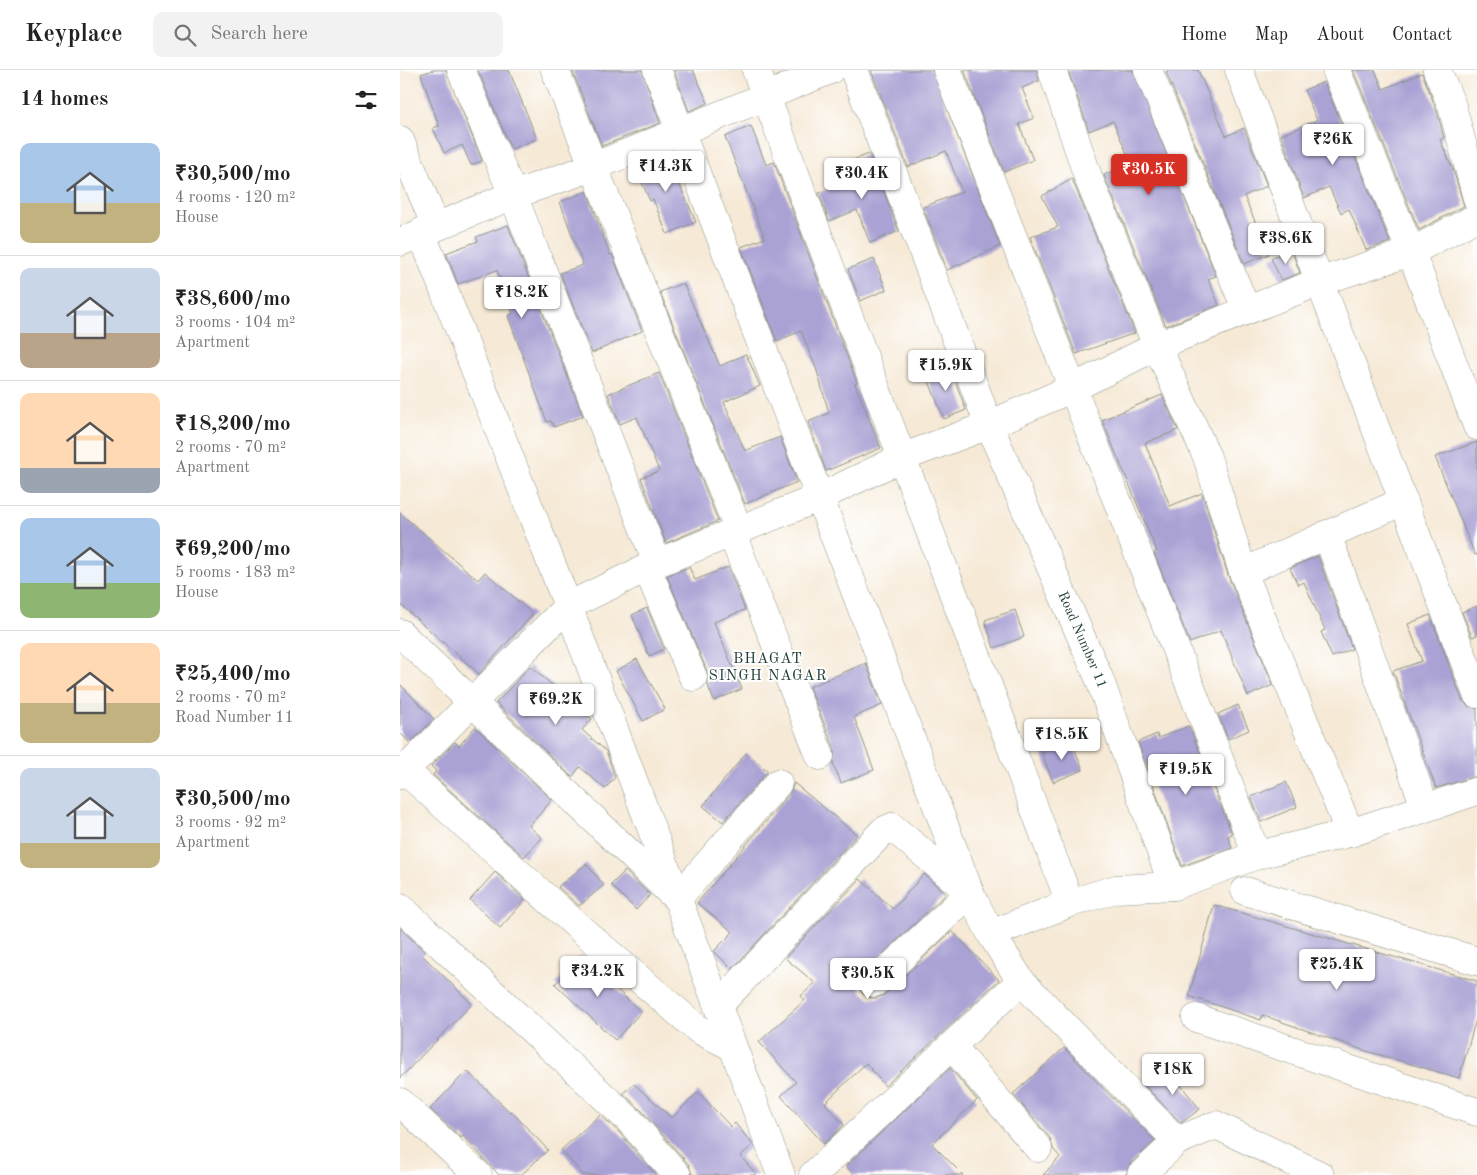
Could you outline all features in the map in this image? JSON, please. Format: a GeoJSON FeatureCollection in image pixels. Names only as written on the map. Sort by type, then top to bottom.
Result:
{"type":"FeatureCollection","features":[{"type":"Feature","properties":{"kind":"street"},"geometry":{"type":"LineString","coordinates":[[461,70],[513,195],[693,677]]}},
{"type":"Feature","properties":{"kind":"street"},"geometry":{"type":"LineString","coordinates":[[555,70],[736,533],[820,756]]}},
{"type":"Feature","properties":{"kind":"street"},"geometry":{"type":"LineString","coordinates":[[657,70],[818,498],[970,893],[991,934],[1021,981],[1177,1142]]}},
{"type":"Feature","properties":{"kind":"street"},"geometry":{"type":"LineString","coordinates":[[756,70],[1070,903]]}},
{"type":"Feature","properties":{"kind":"street"},"geometry":{"type":"LineString","coordinates":[[419,234],[513,195],[593,167],[830,70]]}},
{"type":"Feature","properties":{"kind":"street","name":"Road Number 11"},"geometry":{"type":"LineString","coordinates":[[854,70],[989,425],[1099,678],[1173,886]]}},
{"type":"Feature","properties":{"kind":"street"},"geometry":{"type":"LineString","coordinates":[[947,70],[1257,855]]}},
{"type":"Feature","properties":{"kind":"street"},"geometry":{"type":"LineString","coordinates":[[1052,70],[1088,177],[1157,346],[1207,457],[1243,572],[1350,833]]}},
{"type":"Feature","properties":{"kind":"street"},"geometry":{"type":"LineString","coordinates":[[1148,70],[1246,309]]}},
{"type":"Feature","properties":{"kind":"street"},"geometry":{"type":"LineString","coordinates":[[1239,70],[1477,694]]}},
{"type":"Feature","properties":{"kind":"street"},"geometry":{"type":"LineString","coordinates":[[1336,70],[1412,252],[1477,426]]}},
{"type":"Feature","properties":{"kind":"street"},"geometry":{"type":"LineString","coordinates":[[1437,70],[1452,106],[1477,198]]}},
{"type":"Feature","properties":{"kind":"street"},"geometry":{"type":"LineString","coordinates":[[400,140],[419,234],[568,606],[781,1175]]}},
{"type":"Feature","properties":{"kind":"street"},"geometry":{"type":"LineString","coordinates":[[732,1046],[699,1030],[402,771],[473,703],[568,606],[652,566],[818,498],[901,458],[989,425],[1073,388],[1157,346],[1320,281],[1412,252],[1477,217]]}},
{"type":"Feature","properties":{"kind":"street"},"geometry":{"type":"LineString","coordinates":[[1243,572],[1404,501]]}},
{"type":"Feature","properties":{"kind":"street"},"geometry":{"type":"LineString","coordinates":[[1326,534],[1425,807]]}},
{"type":"Feature","properties":{"kind":"street"},"geometry":{"type":"LineString","coordinates":[[400,633],[677,899]]}},
{"type":"Feature","properties":{"kind":"street"},"geometry":{"type":"LineString","coordinates":[[677,899],[778,783]]}},
{"type":"Feature","properties":{"kind":"street"},"geometry":{"type":"LineString","coordinates":[[991,934],[1070,903],[1116,889],[1173,886],[1257,855],[1350,833],[1477,791]]}},
{"type":"Feature","properties":{"kind":"street"},"geometry":{"type":"LineString","coordinates":[[718,1006],[882,831],[892,827],[970,893]]}},
{"type":"Feature","properties":{"kind":"street"},"geometry":{"type":"LineString","coordinates":[[1245,891],[1477,961]]}},
{"type":"Feature","properties":{"kind":"street"},"geometry":{"type":"LineString","coordinates":[[874,983],[970,893]]}},
{"type":"Feature","properties":{"kind":"street"},"geometry":{"type":"LineString","coordinates":[[400,907],[630,1120],[677,1175]]}},
{"type":"Feature","properties":{"kind":"street"},"geometry":{"type":"LineString","coordinates":[[813,1175],[1021,981]]}},
{"type":"Feature","properties":{"kind":"street"},"geometry":{"type":"LineString","coordinates":[[1196,1018],[1477,1112]]}},
{"type":"Feature","properties":{"kind":"street"},"geometry":{"type":"LineString","coordinates":[[952,1046],[1038,1148]]}},
{"type":"Feature","properties":{"kind":"street"},"geometry":{"type":"LineString","coordinates":[[400,1102],[478,1175]]}},
{"type":"Feature","properties":{"kind":"street"},"geometry":{"type":"LineString","coordinates":[[1141,1175],[1177,1142],[1216,1124],[1320,1175]]}},
{"type":"Feature","properties":{"kind":"building"},"geometry":{"type":"Polygon","coordinates":[[[433,70],[446,70],[482,161],[471,165],[462,145],[444,153],[433,128],[439,126],[421,74],[433,70]]]}},
{"type":"Feature","properties":{"kind":"building"},"geometry":{"type":"Polygon","coordinates":[[[478,70],[509,70],[537,139],[511,149],[478,70]]]}},
{"type":"Feature","properties":{"kind":"building"},"geometry":{"type":"Polygon","coordinates":[[[572,70],[642,70],[660,123],[602,146],[572,70]]]}},
{"type":"Feature","properties":{"kind":"building"},"geometry":{"type":"Polygon","coordinates":[[[674,70],[693,70],[708,103],[689,111],[674,70]]]}},
{"type":"Feature","properties":{"kind":"building"},"geometry":{"type":"Polygon","coordinates":[[[871,70],[932,70],[1000,246],[947,270],[923,207],[962,192],[946,151],[908,167],[871,70]]]}},
{"type":"Feature","properties":{"kind":"building"},"geometry":{"type":"Polygon","coordinates":[[[964,70],[1037,70],[1039,81],[1022,88],[1034,118],[1019,124],[1033,160],[1004,172],[964,70]]]}},
{"type":"Feature","properties":{"kind":"building"},"geometry":{"type":"Polygon","coordinates":[[[1068,70],[1133,70],[1216,276],[1208,279],[1219,305],[1166,326],[1104,175],[1131,163],[1113,121],[1089,131],[1068,70]]]}},
{"type":"Feature","properties":{"kind":"building"},"geometry":{"type":"Polygon","coordinates":[[[1170,70],[1198,70],[1226,136],[1244,128],[1267,186],[1244,196],[1269,254],[1244,264],[1166,72],[1170,70]]]}},
{"type":"Feature","properties":{"kind":"building"},"geometry":{"type":"Polygon","coordinates":[[[1353,70],[1375,70],[1383,89],[1422,73],[1437,111],[1444,138],[1440,140],[1453,169],[1464,206],[1419,230],[1353,70]]]}},
{"type":"Feature","properties":{"kind":"building"},"geometry":{"type":"Polygon","coordinates":[[[1324,82],[1390,242],[1366,250],[1349,209],[1341,213],[1329,187],[1304,198],[1281,135],[1317,120],[1304,90],[1324,82]]]}},
{"type":"Feature","properties":{"kind":"building"},"geometry":{"type":"Polygon","coordinates":[[[751,126],[766,165],[774,162],[857,383],[855,384],[881,448],[826,471],[808,422],[829,413],[817,371],[801,331],[777,341],[741,247],[765,238],[725,137],[751,126]]]}},
{"type":"Feature","properties":{"kind":"building"},"geometry":{"type":"Polygon","coordinates":[[[666,154],[696,222],[667,234],[653,199],[650,201],[635,167],[666,154]]]}},
{"type":"Feature","properties":{"kind":"building"},"geometry":{"type":"Polygon","coordinates":[[[869,154],[899,231],[870,243],[857,210],[829,221],[819,193],[850,181],[843,164],[869,154]]]}},
{"type":"Feature","properties":{"kind":"building"},"geometry":{"type":"Polygon","coordinates":[[[1072,179],[1135,333],[1076,354],[1030,237],[1058,227],[1042,196],[1072,179]]]}},
{"type":"Feature","properties":{"kind":"building"},"geometry":{"type":"Polygon","coordinates":[[[587,191],[610,255],[612,254],[642,331],[592,353],[560,273],[583,265],[560,202],[587,191]]]}},
{"type":"Feature","properties":{"kind":"building"},"geometry":{"type":"Polygon","coordinates":[[[508,225],[583,416],[554,427],[551,421],[547,422],[508,316],[513,314],[497,270],[458,284],[446,253],[478,241],[476,237],[508,225]]]}},
{"type":"Feature","properties":{"kind":"building"},"geometry":{"type":"Polygon","coordinates":[[[1291,249],[1300,273],[1281,280],[1271,258],[1291,249]]]}},
{"type":"Feature","properties":{"kind":"building"},"geometry":{"type":"Polygon","coordinates":[[[874,259],[886,290],[860,301],[848,269],[874,259]]]}},
{"type":"Feature","properties":{"kind":"building"},"geometry":{"type":"Polygon","coordinates":[[[683,283],[720,366],[746,354],[760,386],[724,402],[745,451],[780,437],[797,482],[745,504],[660,292],[683,283]]]}},
{"type":"Feature","properties":{"kind":"building"},"geometry":{"type":"Polygon","coordinates":[[[949,364],[966,410],[944,419],[926,374],[949,364]]]}},
{"type":"Feature","properties":{"kind":"building"},"geometry":{"type":"Polygon","coordinates":[[[659,373],[718,521],[666,543],[641,478],[659,471],[637,417],[620,424],[608,394],[659,373]]]}},
{"type":"Feature","properties":{"kind":"building"},"geometry":{"type":"Polygon","coordinates":[[[1162,395],[1178,430],[1145,443],[1170,506],[1202,493],[1229,578],[1273,685],[1248,696],[1221,630],[1190,643],[1154,553],[1157,551],[1102,420],[1162,395]]]}},
{"type":"Feature","properties":{"kind":"building"},"geometry":{"type":"Polygon","coordinates":[[[1477,442],[1477,555],[1475,555],[1435,457],[1477,442]]]}},
{"type":"Feature","properties":{"kind":"building"},"geometry":{"type":"Polygon","coordinates":[[[400,513],[478,580],[485,572],[533,614],[479,674],[400,604],[400,513]]]}},
{"type":"Feature","properties":{"kind":"building"},"geometry":{"type":"Polygon","coordinates":[[[1318,556],[1352,649],[1332,657],[1321,632],[1325,630],[1304,582],[1298,585],[1290,568],[1318,556]]]}},
{"type":"Feature","properties":{"kind":"building"},"geometry":{"type":"Polygon","coordinates":[[[689,567],[695,580],[728,567],[745,610],[714,622],[742,689],[714,701],[707,683],[707,671],[667,576],[689,567]]]}},
{"type":"Feature","properties":{"kind":"building"},"geometry":{"type":"Polygon","coordinates":[[[1477,606],[1477,635],[1472,637],[1462,612],[1477,606]]]}},
{"type":"Feature","properties":{"kind":"building"},"geometry":{"type":"Polygon","coordinates":[[[647,608],[664,649],[649,656],[632,615],[647,608]]]}},
{"type":"Feature","properties":{"kind":"building"},"geometry":{"type":"Polygon","coordinates":[[[1015,610],[1024,637],[994,648],[985,620],[1015,610]]]}},
{"type":"Feature","properties":{"kind":"building"},"geometry":{"type":"Polygon","coordinates":[[[1430,615],[1462,700],[1468,706],[1477,709],[1477,776],[1436,788],[1393,671],[1422,661],[1408,624],[1430,615]]]}},
{"type":"Feature","properties":{"kind":"building"},"geometry":{"type":"Polygon","coordinates":[[[637,659],[665,709],[643,721],[616,671],[637,659]]]}},
{"type":"Feature","properties":{"kind":"building"},"geometry":{"type":"Polygon","coordinates":[[[866,663],[882,705],[854,717],[874,770],[841,783],[833,763],[835,750],[809,687],[866,663]]]}},
{"type":"Feature","properties":{"kind":"building"},"geometry":{"type":"Polygon","coordinates":[[[530,666],[592,719],[582,730],[606,751],[615,777],[605,789],[580,767],[572,777],[496,703],[530,666]]]}},
{"type":"Feature","properties":{"kind":"building"},"geometry":{"type":"Polygon","coordinates":[[[400,684],[434,719],[410,743],[400,733],[400,684]]]}},
{"type":"Feature","properties":{"kind":"building"},"geometry":{"type":"Polygon","coordinates":[[[1238,705],[1249,730],[1228,739],[1218,714],[1238,705]]]}},
{"type":"Feature","properties":{"kind":"building"},"geometry":{"type":"Polygon","coordinates":[[[1189,726],[1232,834],[1228,836],[1232,848],[1182,866],[1138,742],[1157,734],[1158,738],[1189,726]]]}},
{"type":"Feature","properties":{"kind":"building"},"geometry":{"type":"Polygon","coordinates":[[[475,727],[552,800],[529,826],[542,838],[524,857],[433,775],[436,771],[431,766],[455,742],[459,746],[475,727]]]}},
{"type":"Feature","properties":{"kind":"building"},"geometry":{"type":"Polygon","coordinates":[[[1071,740],[1083,770],[1053,782],[1042,753],[1071,740]]]}},
{"type":"Feature","properties":{"kind":"building"},"geometry":{"type":"Polygon","coordinates":[[[746,753],[768,771],[723,822],[703,806],[746,753]]]}},
{"type":"Feature","properties":{"kind":"building"},"geometry":{"type":"Polygon","coordinates":[[[1286,782],[1297,807],[1261,822],[1251,797],[1286,782]]]}},
{"type":"Feature","properties":{"kind":"building"},"geometry":{"type":"Polygon","coordinates":[[[794,783],[857,835],[732,969],[714,951],[733,932],[697,903],[790,793],[794,783]]]}},
{"type":"Feature","properties":{"kind":"building"},"geometry":{"type":"Polygon","coordinates":[[[586,864],[604,885],[579,906],[558,887],[586,864]]]}},
{"type":"Feature","properties":{"kind":"building"},"geometry":{"type":"Polygon","coordinates":[[[625,871],[650,895],[636,910],[611,885],[625,871]]]}},
{"type":"Feature","properties":{"kind":"building"},"geometry":{"type":"Polygon","coordinates":[[[495,872],[525,900],[500,928],[470,900],[495,872]]]}},
{"type":"Feature","properties":{"kind":"building"},"geometry":{"type":"Polygon","coordinates":[[[924,874],[946,894],[863,972],[859,979],[862,993],[870,998],[884,995],[952,931],[999,980],[885,1086],[866,1063],[825,1103],[844,1125],[824,1144],[781,1096],[796,1082],[759,1042],[805,1000],[801,996],[815,983],[785,958],[860,879],[893,909],[924,874]]]}},
{"type":"Feature","properties":{"kind":"building"},"geometry":{"type":"Polygon","coordinates":[[[1214,905],[1477,981],[1477,1016],[1459,1078],[1363,1050],[1262,1015],[1261,1020],[1189,996],[1214,905]]]}},
{"type":"Feature","properties":{"kind":"building"},"geometry":{"type":"Polygon","coordinates":[[[400,928],[425,952],[422,955],[472,1004],[400,1078],[400,928]]]}},
{"type":"Feature","properties":{"kind":"building"},"geometry":{"type":"Polygon","coordinates":[[[581,956],[641,1012],[615,1040],[555,984],[581,956]]]}},
{"type":"Feature","properties":{"kind":"building"},"geometry":{"type":"Polygon","coordinates":[[[1064,1048],[1155,1141],[1130,1164],[1126,1175],[1043,1175],[1060,1157],[1053,1149],[1050,1138],[1013,1094],[1064,1048]]]}},
{"type":"Feature","properties":{"kind":"building"},"geometry":{"type":"Polygon","coordinates":[[[950,1068],[977,1100],[932,1144],[963,1175],[854,1175],[846,1166],[950,1068]]]}},
{"type":"Feature","properties":{"kind":"building"},"geometry":{"type":"Polygon","coordinates":[[[1167,1068],[1200,1109],[1181,1123],[1145,1086],[1167,1068]]]}},
{"type":"Feature","properties":{"kind":"building"},"geometry":{"type":"Polygon","coordinates":[[[467,1071],[511,1111],[548,1150],[521,1175],[499,1175],[463,1136],[461,1138],[430,1109],[467,1071]]]}},
{"type":"Feature","properties":{"kind":"building"},"geometry":{"type":"Polygon","coordinates":[[[634,1084],[672,1118],[698,1092],[731,1127],[735,1123],[753,1145],[740,1156],[757,1175],[692,1175],[689,1165],[642,1111],[623,1093],[634,1084]]]}},
{"type":"Feature","properties":{"kind":"building"},"geometry":{"type":"Polygon","coordinates":[[[600,1115],[619,1132],[656,1175],[583,1175],[561,1150],[600,1115]]]}},
{"type":"Feature","properties":{"kind":"district","name":"BHAGAT SINGH NAGAR"},"geometry":{"type":"Point","coordinates":[768,668]}}]}
